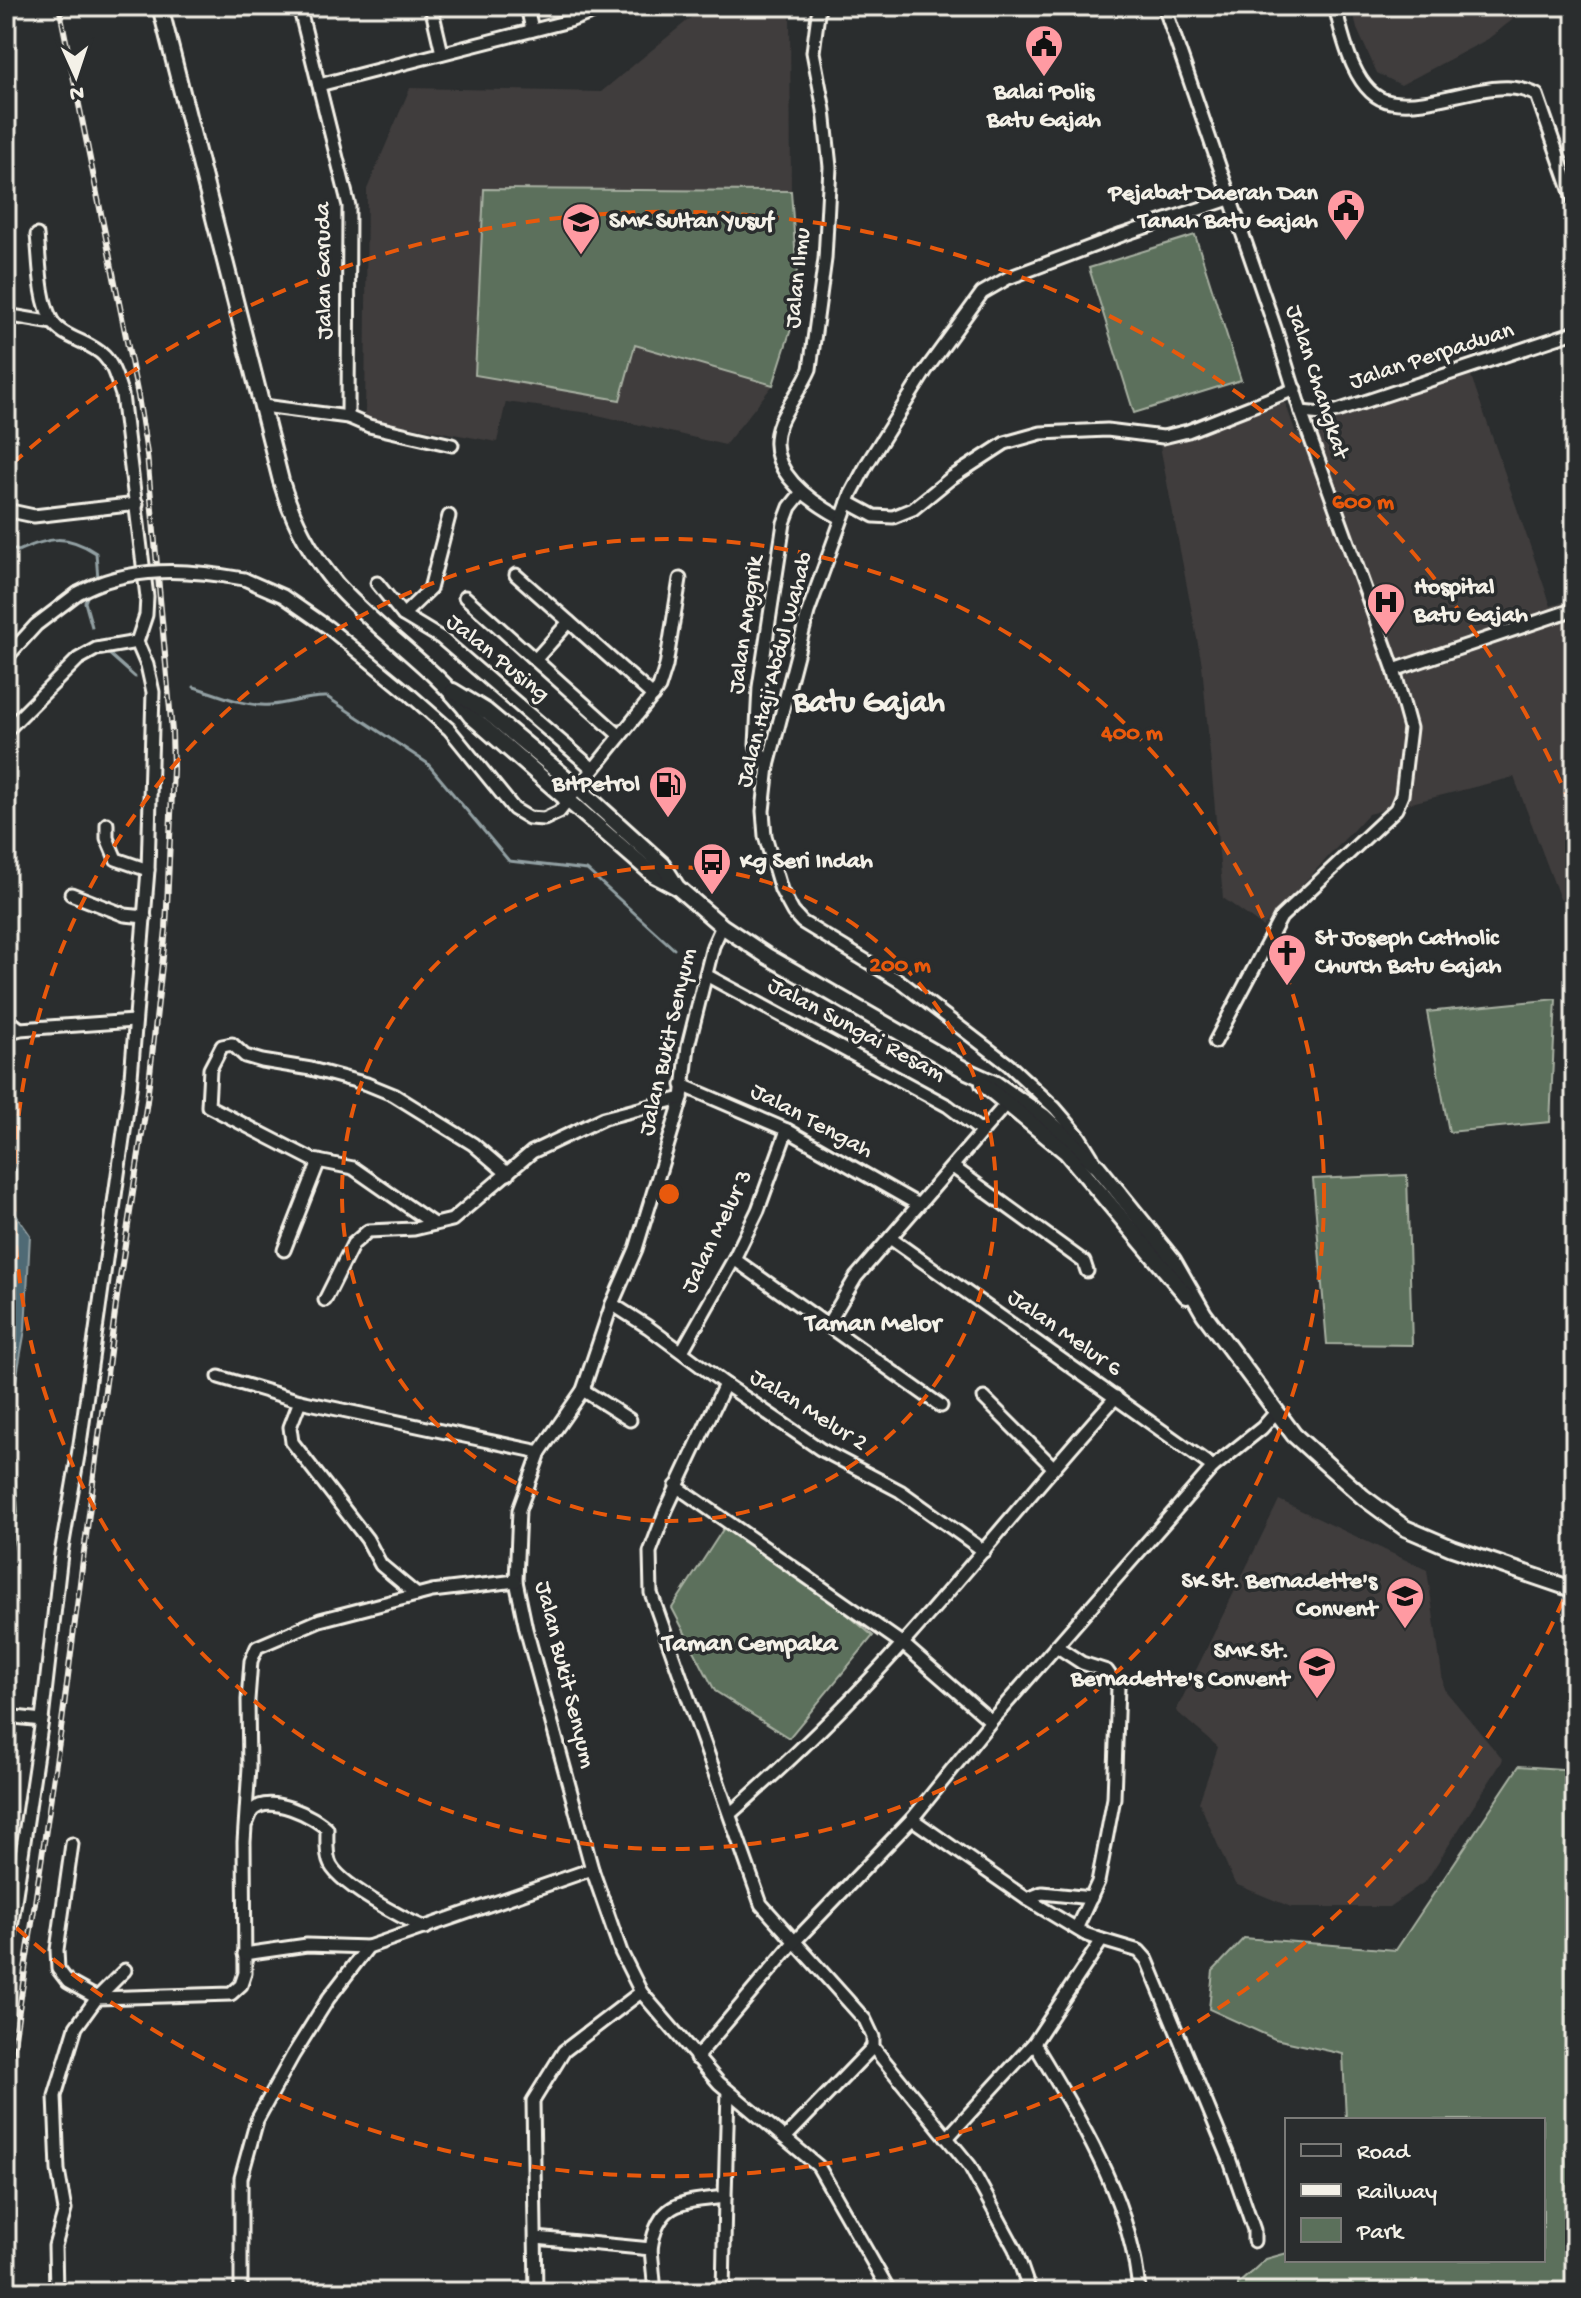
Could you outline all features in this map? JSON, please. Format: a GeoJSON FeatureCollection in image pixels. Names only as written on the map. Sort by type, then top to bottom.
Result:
{"type":"FeatureCollection","features":[{"type":"Feature","properties":{"kind":"main road"},"geometry":{"type":"LineString","coordinates":[[160,6],[288,504],[300,533],[335,583],[361,609],[453,691],[486,711],[577,787],[663,865],[677,887]]}},
{"type":"Feature","properties":{"kind":"main road"},"geometry":{"type":"LineString","coordinates":[[453,691],[471,716],[567,800],[654,875],[677,887],[722,926],[767,956],[967,1071],[996,1084],[1064,1133],[1098,1167],[1173,1260],[1204,1314],[1294,1435],[1363,1497],[1405,1528],[1472,1556],[1575,1590]]}},
{"type":"Feature","properties":{"kind":"main road"},"geometry":{"type":"LineString","coordinates":[[967,1071],[1066,1152],[1204,1314]]}},
{"type":"Feature","properties":{"kind":"main road"},"geometry":{"type":"LineString","coordinates":[[1064,1133],[1066,1152]]}},
{"type":"Feature","properties":{"kind":"street","name":"Jalan Garuda"},"geometry":{"type":"LineString","coordinates":[[299,6],[349,206],[348,417]]}},
{"type":"Feature","properties":{"kind":"street"},"geometry":{"type":"LineString","coordinates":[[431,6],[442,53]]}},
{"type":"Feature","properties":{"kind":"street"},"geometry":{"type":"LineString","coordinates":[[527,6],[532,30]]}},
{"type":"Feature","properties":{"kind":"street"},"geometry":{"type":"LineString","coordinates":[[319,85],[580,17],[601,6]]}},
{"type":"Feature","properties":{"kind":"street","name":"Jalan Ilmu"},"geometry":{"type":"LineString","coordinates":[[819,6],[813,52],[829,141],[825,259],[810,369],[781,422],[776,447],[777,458],[802,492],[817,505],[841,518]]}},
{"type":"Feature","properties":{"kind":"street","name":"Jalan Changkat"},"geometry":{"type":"LineString","coordinates":[[1164,6],[1301,412],[1394,670],[1410,728],[1404,784],[1396,809],[1281,917],[1215,1042]]}},
{"type":"Feature","properties":{"kind":"street"},"geometry":{"type":"LineString","coordinates":[[1335,6],[1360,81],[1372,95],[1389,103],[1414,102],[1496,87],[1523,88],[1537,95],[1575,204]]}},
{"type":"Feature","properties":{"kind":"street","name":"Jalan Haji Abdul Wahab"},"geometry":{"type":"LineString","coordinates":[[1098,1167],[1079,1136],[1055,1108],[1009,1065],[901,982],[802,922],[793,912],[781,890],[765,836],[763,811],[768,766],[808,612],[848,502],[867,464],[918,383],[982,293],[1029,270],[1229,199]]}},
{"type":"Feature","properties":{"kind":"street"},"geometry":{"type":"LineString","coordinates":[[6,1962],[42,1720],[61,1554],[80,1444],[130,1089],[148,870],[153,692],[147,665],[137,642],[146,615],[147,597],[122,395],[114,371],[103,355],[53,323],[45,299],[37,235]]}},
{"type":"Feature","properties":{"kind":"street"},"geometry":{"type":"LineString","coordinates":[[6,315],[53,323]]}},
{"type":"Feature","properties":{"kind":"street","name":"Jalan Perpaduan"},"geometry":{"type":"LineString","coordinates":[[1301,412],[1323,414],[1337,411],[1575,332]]}},
{"type":"Feature","properties":{"kind":"street"},"geometry":{"type":"LineString","coordinates":[[848,502],[874,516],[893,517],[913,509],[951,478],[1005,443],[1041,433],[1107,430],[1163,437],[1188,431],[1295,389]]}},
{"type":"Feature","properties":{"kind":"street"},"geometry":{"type":"LineString","coordinates":[[263,406],[348,417],[369,426],[452,445]]}},
{"type":"Feature","properties":{"kind":"street","name":"Jalan Anggrik"},"geometry":{"type":"LineString","coordinates":[[768,766],[756,745],[759,687],[784,523],[790,507],[802,492]]}},
{"type":"Feature","properties":{"kind":"street"},"geometry":{"type":"LineString","coordinates":[[6,510],[34,516],[137,504]]}},
{"type":"Feature","properties":{"kind":"street"},"geometry":{"type":"LineString","coordinates":[[403,615],[430,589],[449,516]]}},
{"type":"Feature","properties":{"kind":"street"},"geometry":{"type":"LineString","coordinates":[[6,658],[36,625],[78,593],[119,577],[155,571],[196,571],[244,579],[283,596],[329,628],[449,729],[514,809],[529,818],[544,819],[559,812],[659,688],[666,666],[680,579]]}},
{"type":"Feature","properties":{"kind":"street"},"geometry":{"type":"LineString","coordinates":[[516,575],[653,696]]}},
{"type":"Feature","properties":{"kind":"street","name":"Jalan Pusing"},"geometry":{"type":"LineString","coordinates":[[377,583],[403,615],[441,638],[592,768]]}},
{"type":"Feature","properties":{"kind":"street"},"geometry":{"type":"LineString","coordinates":[[465,597],[620,736]]}},
{"type":"Feature","properties":{"kind":"street"},"geometry":{"type":"LineString","coordinates":[[1394,670],[1575,609]]}},
{"type":"Feature","properties":{"kind":"street"},"geometry":{"type":"LineString","coordinates":[[535,660],[569,622]]}},
{"type":"Feature","properties":{"kind":"street"},"geometry":{"type":"LineString","coordinates":[[6,731],[78,659],[96,649],[137,642]]}},
{"type":"Feature","properties":{"kind":"street"},"geometry":{"type":"LineString","coordinates":[[107,824],[107,838],[116,859],[148,870]]}},
{"type":"Feature","properties":{"kind":"street"},"geometry":{"type":"LineString","coordinates":[[71,894],[125,915],[145,917]]}},
{"type":"Feature","properties":{"kind":"street","name":"Jalan Bukit Senyum"},"geometry":{"type":"LineString","coordinates":[[722,926],[713,946],[688,1046],[682,1091],[636,1249],[612,1304],[583,1390],[540,1452],[519,1510],[516,1581],[526,1629],[592,1869],[621,1952],[641,1992],[728,2091],[818,2166],[890,2292]]}},
{"type":"Feature","properties":{"kind":"street","name":"Jalan Sungai Resam"},"geometry":{"type":"LineString","coordinates":[[706,975],[948,1106],[981,1131]]}},
{"type":"Feature","properties":{"kind":"street"},"geometry":{"type":"LineString","coordinates":[[6,1018],[20,1029]]}},
{"type":"Feature","properties":{"kind":"street"},"geometry":{"type":"LineString","coordinates":[[6,1034],[20,1029],[134,1021]]}},
{"type":"Feature","properties":{"kind":"street"},"geometry":{"type":"LineString","coordinates":[[432,1223],[353,1168],[319,1161],[208,1106],[210,1069],[222,1046],[232,1044],[245,1056],[311,1069],[367,1084],[394,1095],[473,1144],[508,1174]]}},
{"type":"Feature","properties":{"kind":"street"},"geometry":{"type":"LineString","coordinates":[[325,1300],[353,1244],[368,1231],[414,1229],[452,1220],[532,1152],[604,1118],[682,1091]]}},
{"type":"Feature","properties":{"kind":"street","name":"Jalan Tengah"},"geometry":{"type":"LineString","coordinates":[[682,1091],[787,1130],[917,1204]]}},
{"type":"Feature","properties":{"kind":"street"},"geometry":{"type":"LineString","coordinates":[[828,1324],[856,1277],[1006,1104]]}},
{"type":"Feature","properties":{"kind":"street"},"geometry":{"type":"LineString","coordinates":[[1055,1108],[1064,1133]]}},
{"type":"Feature","properties":{"kind":"street","name":"Jalan Melur 3"},"geometry":{"type":"LineString","coordinates":[[682,1351],[758,1210],[787,1130]]}},
{"type":"Feature","properties":{"kind":"street"},"geometry":{"type":"LineString","coordinates":[[284,1250],[319,1161]]}},
{"type":"Feature","properties":{"kind":"street"},"geometry":{"type":"LineString","coordinates":[[953,1167],[1084,1262],[1087,1271]]}},
{"type":"Feature","properties":{"kind":"street","name":"Jalan Melur 6"},"geometry":{"type":"LineString","coordinates":[[890,1238],[1116,1397],[1218,1463]]}},
{"type":"Feature","properties":{"kind":"street"},"geometry":{"type":"LineString","coordinates":[[734,1259],[941,1406]]}},
{"type":"Feature","properties":{"kind":"street","name":"Jalan Melur 2"},"geometry":{"type":"LineString","coordinates":[[612,1304],[820,1449],[900,1491],[984,1551]]}},
{"type":"Feature","properties":{"kind":"street"},"geometry":{"type":"LineString","coordinates":[[219,1377],[300,1401],[540,1452]]}},
{"type":"Feature","properties":{"kind":"street"},"geometry":{"type":"LineString","coordinates":[[725,1384],[676,1486],[650,1552],[651,1593],[761,1904],[865,2020],[873,2037],[873,2047],[970,2166],[1015,2249],[1030,2292]]}},
{"type":"Feature","properties":{"kind":"street"},"geometry":{"type":"LineString","coordinates":[[583,1390],[630,1420]]}},
{"type":"Feature","properties":{"kind":"street"},"geometry":{"type":"LineString","coordinates":[[730,1814],[786,1765],[903,1644],[984,1551],[1052,1466],[1116,1397]]}},
{"type":"Feature","properties":{"kind":"street"},"geometry":{"type":"LineString","coordinates":[[984,1398],[1052,1466]]}},
{"type":"Feature","properties":{"kind":"street"},"geometry":{"type":"LineString","coordinates":[[300,1401],[290,1427],[292,1442],[367,1539],[381,1565],[417,1595]]}},
{"type":"Feature","properties":{"kind":"street"},"geometry":{"type":"LineString","coordinates":[[696,2058],[795,1941],[912,1819],[991,1721],[1218,1463],[1262,1428],[1276,1412]]}},
{"type":"Feature","properties":{"kind":"street"},"geometry":{"type":"LineString","coordinates":[[676,1486],[903,1644],[991,1721]]}},
{"type":"Feature","properties":{"kind":"street"},"geometry":{"type":"LineString","coordinates":[[72,1844],[57,1950],[58,1969],[68,1982],[97,1998],[231,1994],[241,1985],[245,1973],[245,1824],[251,1661],[257,1647],[320,1620],[417,1595],[516,1581]]}},
{"type":"Feature","properties":{"kind":"street"},"geometry":{"type":"LineString","coordinates":[[1056,1646],[1082,1663],[1107,1671],[1118,1687],[1114,1798],[1098,1882],[1077,1927]]}},
{"type":"Feature","properties":{"kind":"street"},"geometry":{"type":"LineString","coordinates":[[6,1716],[42,1720]]}},
{"type":"Feature","properties":{"kind":"street"},"geometry":{"type":"LineString","coordinates":[[245,1824],[254,1810],[265,1804],[298,1810],[318,1820],[327,1829],[329,1863],[337,1874],[401,1917],[426,1928]]}},
{"type":"Feature","properties":{"kind":"street"},"geometry":{"type":"LineString","coordinates":[[912,1819],[1027,1899],[1085,1934],[1139,1951],[1147,1960],[1229,2158],[1254,2230],[1254,2241]]}},
{"type":"Feature","properties":{"kind":"street"},"geometry":{"type":"LineString","coordinates":[[244,1954],[307,1945],[368,1947],[592,1869]]}},
{"type":"Feature","properties":{"kind":"street"},"geometry":{"type":"LineString","coordinates":[[1027,1899],[1042,1893],[1091,1898]]}},
{"type":"Feature","properties":{"kind":"street"},"geometry":{"type":"LineString","coordinates":[[401,1917],[403,1936]]}},
{"type":"Feature","properties":{"kind":"street"},"geometry":{"type":"LineString","coordinates":[[947,2138],[1034,2043],[1102,1940]]}},
{"type":"Feature","properties":{"kind":"street"},"geometry":{"type":"LineString","coordinates":[[241,2292],[241,2178],[257,2120],[328,1999],[368,1947]]}},
{"type":"Feature","properties":{"kind":"street"},"geometry":{"type":"LineString","coordinates":[[56,2292],[55,2246],[65,2210],[58,2170],[55,2096],[76,2027],[97,1998],[125,1970]]}},
{"type":"Feature","properties":{"kind":"street"},"geometry":{"type":"LineString","coordinates":[[536,2292],[533,2101],[564,2051],[641,1992]]}},
{"type":"Feature","properties":{"kind":"street"},"geometry":{"type":"LineString","coordinates":[[1034,2043],[1072,2107],[1123,2211],[1139,2292]]}},
{"type":"Feature","properties":{"kind":"street"},"geometry":{"type":"LineString","coordinates":[[786,2137],[873,2047]]}},
{"type":"Feature","properties":{"kind":"street"},"geometry":{"type":"LineString","coordinates":[[723,2292],[728,2091]]}},
{"type":"Feature","properties":{"kind":"street"},"geometry":{"type":"LineString","coordinates":[[655,2292],[651,2249],[654,2228],[661,2215],[698,2200],[725,2197]]}},
{"type":"Feature","properties":{"kind":"street"},"geometry":{"type":"LineString","coordinates":[[536,2238],[651,2249]]}},
{"type":"Feature","properties":{"kind":"shaded area","name":"SMK Sultan Yusuf"},"geometry":{"type":"Polygon","coordinates":[[[705,6],[790,6],[791,191],[799,304],[773,385],[725,445],[589,413],[506,402],[497,442],[365,418],[367,189],[410,88],[601,92],[705,6]]]}},
{"type":"Feature","properties":{"kind":"shaded area"},"geometry":{"type":"Polygon","coordinates":[[[1352,6],[1530,6],[1488,39],[1401,85],[1377,73],[1357,29],[1352,6]]]}},
{"type":"Feature","properties":{"kind":"shaded area","name":"Hospital Batu Gajah"},"geometry":{"type":"Polygon","coordinates":[[[1470,373],[1551,606],[1575,598],[1575,907],[1560,899],[1514,777],[1368,814],[1263,927],[1223,898],[1202,665],[1160,446],[1285,402],[1296,433],[1470,373]]]}},
{"type":"Feature","properties":{"kind":"shaded area","name":"SMK St. Bernadette's Convent"},"geometry":{"type":"Polygon","coordinates":[[[1279,1500],[1427,1570],[1444,1689],[1503,1760],[1426,1881],[1389,1907],[1291,1907],[1235,1884],[1199,1802],[1218,1747],[1176,1711],[1279,1500]]]}},
{"type":"Feature","properties":{"kind":"green space"},"geometry":{"type":"Polygon","coordinates":[[[484,189],[791,191],[799,304],[773,385],[635,345],[620,400],[475,375],[484,189]]]}},
{"type":"Feature","properties":{"kind":"green space"},"geometry":{"type":"Polygon","coordinates":[[[1195,235],[1241,380],[1134,413],[1089,268],[1195,235]]]}},
{"type":"Feature","properties":{"kind":"green space"},"geometry":{"type":"Polygon","coordinates":[[[1556,999],[1550,1122],[1449,1132],[1427,1012],[1556,999]]]}},
{"type":"Feature","properties":{"kind":"green space"},"geometry":{"type":"Polygon","coordinates":[[[1407,1175],[1412,1345],[1327,1344],[1313,1179],[1407,1175]]]}},
{"type":"Feature","properties":{"kind":"green space"},"geometry":{"type":"Polygon","coordinates":[[[14,1460],[18,1512],[6,1580],[6,1461],[14,1460]]]}},
{"type":"Feature","properties":{"kind":"green space"},"geometry":{"type":"Polygon","coordinates":[[[731,1517],[873,1636],[789,1738],[715,1691],[672,1608],[731,1517]]]}},
{"type":"Feature","properties":{"kind":"green space"},"geometry":{"type":"Polygon","coordinates":[[[1519,1766],[1575,1770],[1575,2292],[1238,2292],[1238,2284],[1266,2259],[1285,2254],[1285,2262],[1545,2262],[1545,2118],[1346,2118],[1343,2054],[1275,2039],[1209,2009],[1213,1971],[1244,1938],[1396,1950],[1519,1766]]]}},
{"type":"Feature","properties":{"kind":"water"},"geometry":{"type":"Polygon","coordinates":[[[6,1164],[16,1169],[14,1212],[30,1235],[25,1330],[6,1421],[6,1164]]]}},
{"type":"Feature","properties":{"kind":"waterway"},"geometry":{"type":"LineString","coordinates":[[6,546],[18,551],[49,540],[76,543],[96,553],[98,579]]}},
{"type":"Feature","properties":{"kind":"waterway"},"geometry":{"type":"LineString","coordinates":[[89,592],[85,602],[92,627]]}},
{"type":"Feature","properties":{"kind":"waterway"},"geometry":{"type":"LineString","coordinates":[[109,654],[135,677]]}},
{"type":"Feature","properties":{"kind":"waterway"},"geometry":{"type":"LineString","coordinates":[[194,687],[261,705],[327,697],[427,763],[509,861],[587,870],[674,949]]}},
{"type":"Feature","properties":{"kind":"railway"},"geometry":{"type":"LineString","coordinates":[[6,2097],[62,1722],[117,1297],[147,1101],[166,929],[173,769],[147,454],[59,6]]}},
{"type":"Feature","properties":{"kind":"place","name":"Balai Polis Batu Gajah"},"geometry":{"type":"Point","coordinates":[1044,78]}},
{"type":"Feature","properties":{"kind":"place","name":"Pejabat Daerah Dan Tanah Batu Gajah"},"geometry":{"type":"Point","coordinates":[1346,242]}},
{"type":"Feature","properties":{"kind":"place","name":"SMK Sultan Yusuf"},"geometry":{"type":"Point","coordinates":[581,256]}},
{"type":"Feature","properties":{"kind":"place","name":"Hospital Batu Gajah"},"geometry":{"type":"Point","coordinates":[1386,636]}},
{"type":"Feature","properties":{"kind":"place","name":"BHPetrol"},"geometry":{"type":"Point","coordinates":[668,819]}},
{"type":"Feature","properties":{"kind":"place","name":"Kg Seri Indah"},"geometry":{"type":"Point","coordinates":[712,896]}},
{"type":"Feature","properties":{"kind":"place","name":"St Joseph Catholic Church Batu Gajah"},"geometry":{"type":"Point","coordinates":[1287,987]}},
{"type":"Feature","properties":{"kind":"place","name":"SK St. Bernadette's Convent"},"geometry":{"type":"Point","coordinates":[1405,1630]}},
{"type":"Feature","properties":{"kind":"place","name":"SMK St. Bernadette's Convent"},"geometry":{"type":"Point","coordinates":[1317,1700]}},
{"type":"Feature","properties":{"kind":"district","name":"Batu Gajah"},"geometry":{"type":"Point","coordinates":[869,704]}},
{"type":"Feature","properties":{"kind":"district","name":"Taman Melor"},"geometry":{"type":"Point","coordinates":[873,1325]}},
{"type":"Feature","properties":{"kind":"district","name":"Taman Cempaka"},"geometry":{"type":"Point","coordinates":[750,1645]}}]}
